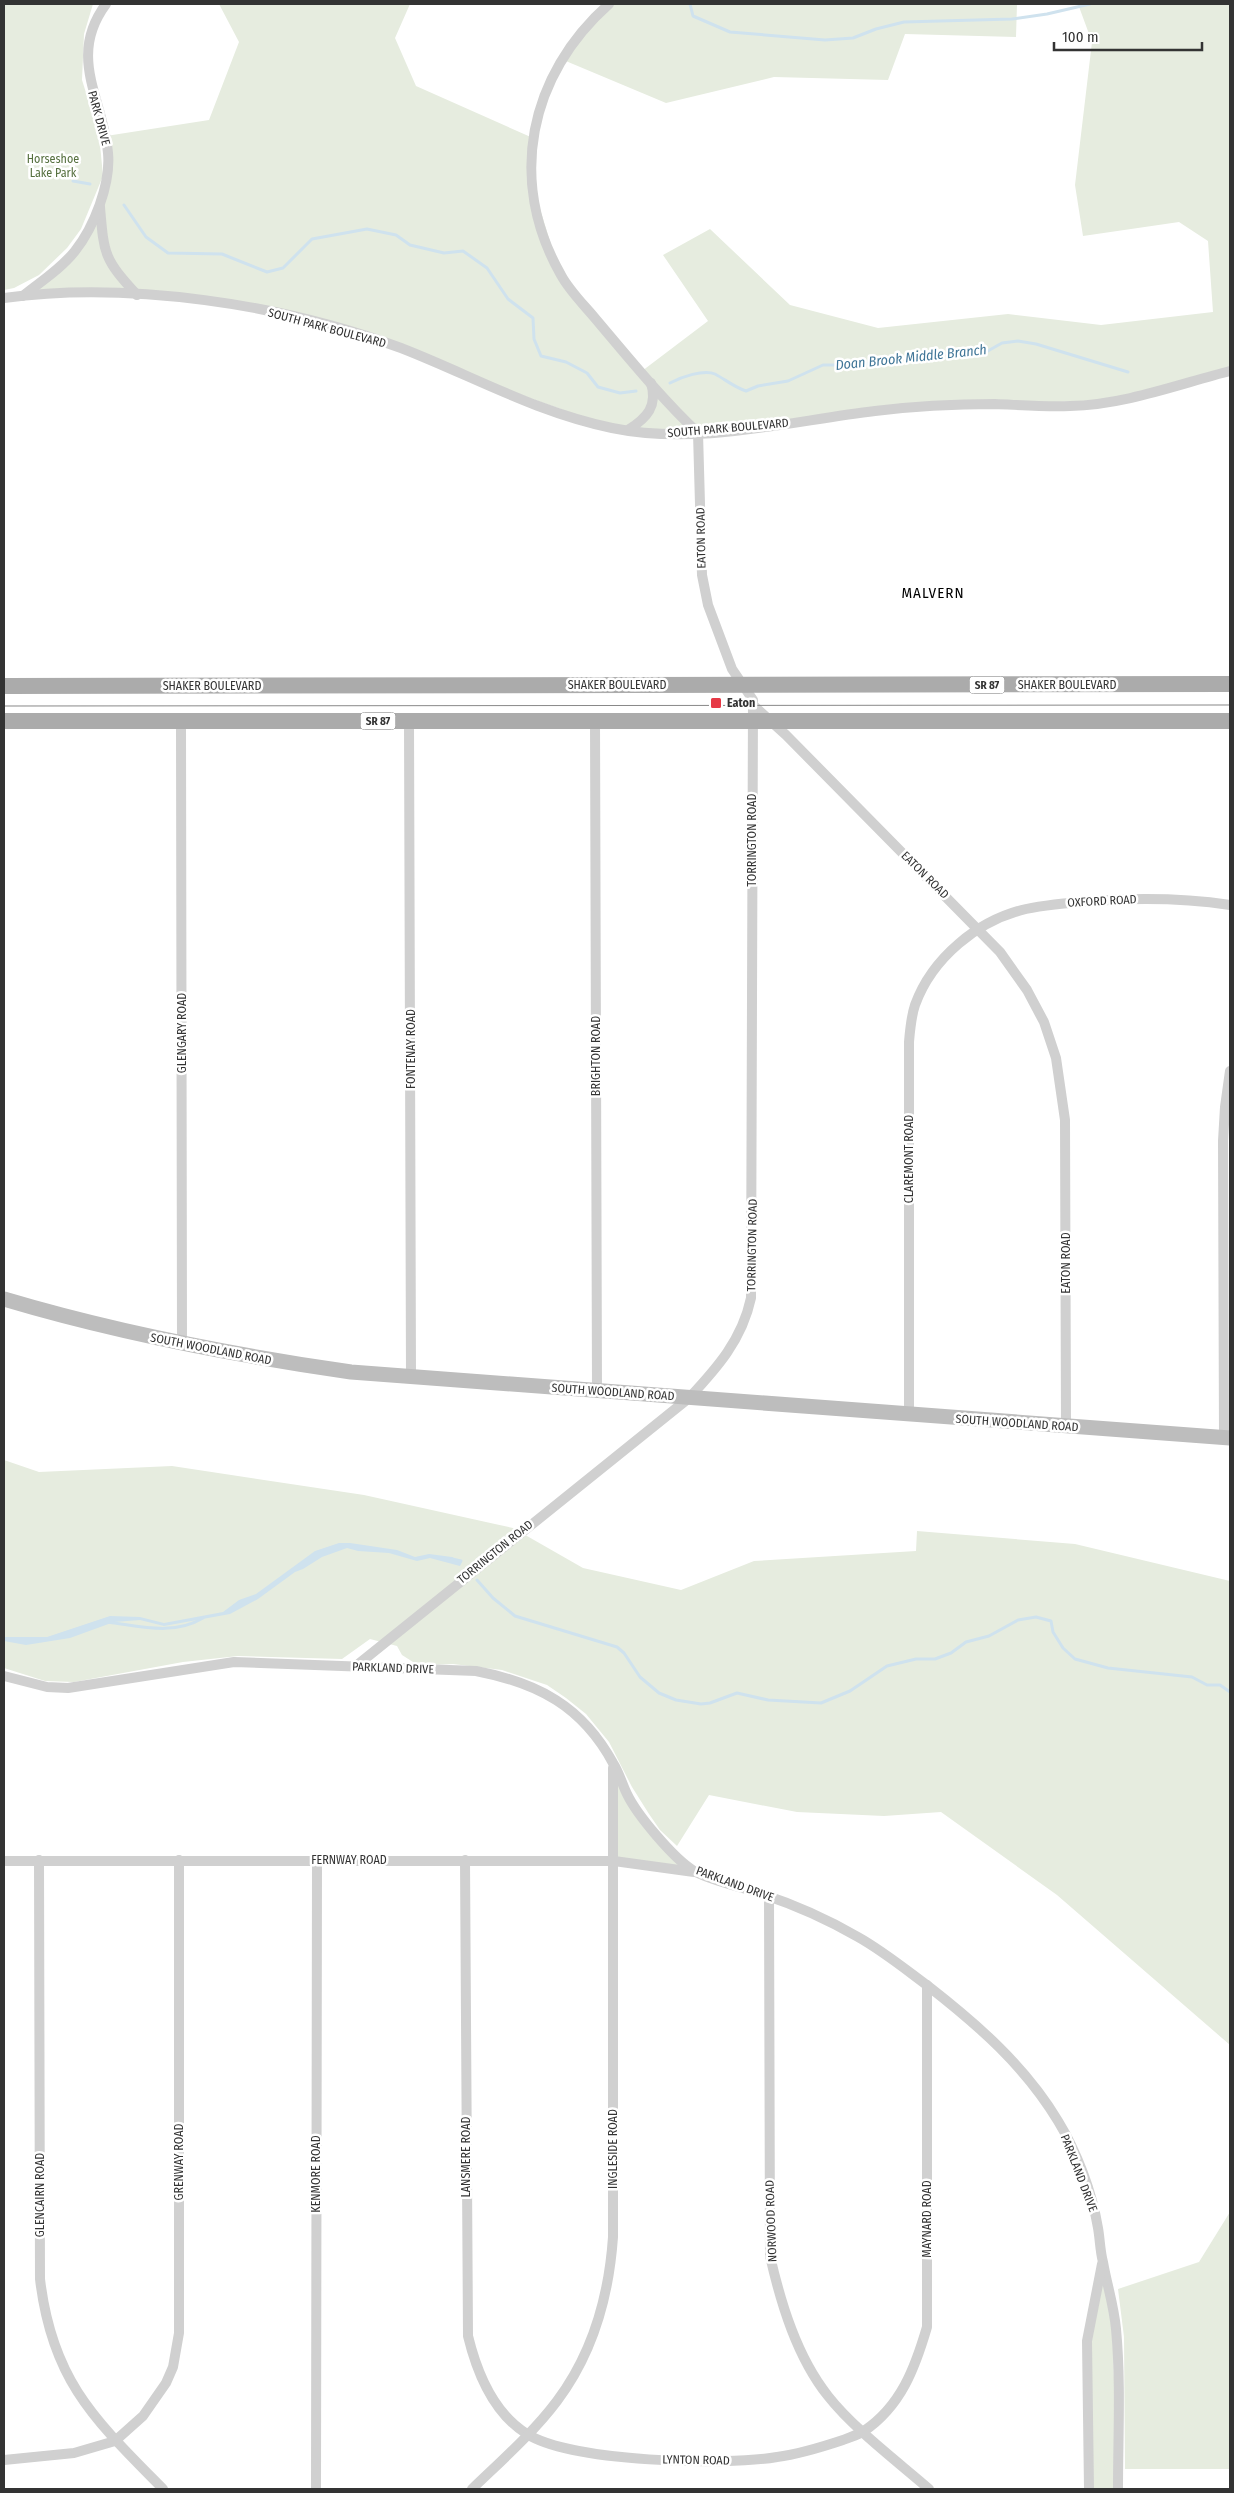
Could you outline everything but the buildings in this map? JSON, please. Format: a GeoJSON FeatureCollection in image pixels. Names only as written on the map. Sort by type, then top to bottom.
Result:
{"type":"FeatureCollection","features":[{"type":"Feature","properties":{"kind":"main road","name":"SHAKER BOULEVARD"},"geometry":{"type":"LineString","coordinates":[[4,686],[1230,684]]}},
{"type":"Feature","properties":{"kind":"main road","name":"SR 87"},"geometry":{"type":"LineString","coordinates":[[4,721],[596,720],[752,713],[770,721],[1230,721]]}},
{"type":"Feature","properties":{"kind":"street","name":"PARK DRIVE"},"geometry":{"type":"LineString","coordinates":[[23,296],[49,276],[75,251],[100,206],[106,181],[108,153],[91,86],[88,50],[92,30],[106,4]]}},
{"type":"Feature","properties":{"kind":"street"},"geometry":{"type":"LineString","coordinates":[[609,4],[571,44],[555,68],[540,103],[532,138],[532,186],[538,221],[561,277],[698,433]]}},
{"type":"Feature","properties":{"kind":"street"},"geometry":{"type":"LineString","coordinates":[[100,206],[103,248],[118,274],[137,295]]}},
{"type":"Feature","properties":{"kind":"street","name":"SOUTH PARK BOULEVARD"},"geometry":{"type":"LineString","coordinates":[[4,298],[23,296],[137,295],[197,298],[265,311],[328,326],[398,348],[533,406],[574,420],[656,433],[698,433],[932,406],[1073,406],[1115,400],[1230,371]]}},
{"type":"Feature","properties":{"kind":"street"},"geometry":{"type":"LineString","coordinates":[[628,430],[638,424],[651,410],[654,392],[650,380]]}},
{"type":"Feature","properties":{"kind":"street","name":"EATON ROAD"},"geometry":{"type":"LineString","coordinates":[[698,433],[702,575],[708,605],[732,669],[752,696],[752,713]]}},
{"type":"Feature","properties":{"kind":"street","name":"TORRINGTON ROAD"},"geometry":{"type":"LineString","coordinates":[[356,1666],[689,1398],[730,1351],[749,1310],[753,1286],[752,713]]}},
{"type":"Feature","properties":{"kind":"street","name":"BRIGHTON ROAD"},"geometry":{"type":"LineString","coordinates":[[596,720],[597,1391]]}},
{"type":"Feature","properties":{"kind":"street","name":"GLENGARY ROAD"},"geometry":{"type":"LineString","coordinates":[[181,721],[182,1344]]}},
{"type":"Feature","properties":{"kind":"street","name":"FONTENAY ROAD"},"geometry":{"type":"LineString","coordinates":[[410,721],[411,1378]]}},
{"type":"Feature","properties":{"kind":"street","name":"EATON ROAD"},"geometry":{"type":"LineString","coordinates":[[770,721],[979,929],[1015,972],[1032,998],[1050,1040],[1060,1079],[1066,1142],[1066,1426]]}},
{"type":"Feature","properties":{"kind":"street","name":"OXFORD ROAD"},"geometry":{"type":"LineString","coordinates":[[979,929],[1007,915],[1025,909],[1067,903],[1153,899],[1230,905]]}},
{"type":"Feature","properties":{"kind":"street","name":"CLAREMONT ROAD"},"geometry":{"type":"LineString","coordinates":[[909,1415],[910,1026],[915,1005],[927,980],[946,957],[979,929]]}},
{"type":"Feature","properties":{"kind":"street"},"geometry":{"type":"LineString","coordinates":[[1227,1438],[1223,1141],[1230,1071]]}},
{"type":"Feature","properties":{"kind":"street","name":"SOUTH WOODLAND ROAD"},"geometry":{"type":"LineString","coordinates":[[4,1299],[75,1320],[182,1344],[266,1360],[411,1378],[1227,1438]]}},
{"type":"Feature","properties":{"kind":"street","name":"PARKLAND DRIVE"},"geometry":{"type":"LineString","coordinates":[[4,1676],[47,1686],[68,1688],[234,1662],[476,1671],[510,1678],[541,1690],[569,1707],[591,1731],[613,1762],[628,1797],[656,1836],[694,1872],[769,1896],[822,1918],[859,1937],[894,1960],[968,2016],[1001,2047],[1040,2094],[1059,2123],[1089,2194],[1098,2226],[1118,2346],[1118,2489]]}},
{"type":"Feature","properties":{"kind":"street","name":"INGLESIDE ROAD"},"geometry":{"type":"LineString","coordinates":[[472,2489],[527,2434],[556,2402],[570,2382],[587,2348],[604,2302],[611,2269],[613,2237],[613,1762]]}},
{"type":"Feature","properties":{"kind":"street","name":"GLENCAIRN ROAD"},"geometry":{"type":"LineString","coordinates":[[39,1860],[40,2279],[42,2298],[52,2340],[68,2379],[86,2407],[115,2441],[163,2489]]}},
{"type":"Feature","properties":{"kind":"street","name":"GRENWAY ROAD"},"geometry":{"type":"LineString","coordinates":[[115,2441],[155,2402],[166,2383],[177,2351],[179,1860]]}},
{"type":"Feature","properties":{"kind":"street","name":"KENMORE ROAD"},"geometry":{"type":"LineString","coordinates":[[316,2489],[317,1860]]}},
{"type":"Feature","properties":{"kind":"street","name":"LANSMERE ROAD"},"geometry":{"type":"LineString","coordinates":[[464,1860],[468,2336],[474,2363],[484,2386],[508,2416],[527,2434]]}},
{"type":"Feature","properties":{"kind":"street","name":"FERNWAY ROAD"},"geometry":{"type":"LineString","coordinates":[[4,1861],[614,1861],[694,1872]]}},
{"type":"Feature","properties":{"kind":"street","name":"NORWOOD ROAD"},"geometry":{"type":"LineString","coordinates":[[769,1896],[770,2256],[779,2296],[788,2322],[808,2363],[828,2396],[864,2432],[929,2489]]}},
{"type":"Feature","properties":{"kind":"street","name":"MAYNARD ROAD"},"geometry":{"type":"LineString","coordinates":[[864,2432],[898,2399],[916,2365],[927,2327],[926,1985]]}},
{"type":"Feature","properties":{"kind":"street","name":"PARKLAND DRIVE"},"geometry":{"type":"LineString","coordinates":[[1089,2489],[1087,2341],[1103,2263]]}},
{"type":"Feature","properties":{"kind":"street","name":"LYNTON ROAD"},"geometry":{"type":"LineString","coordinates":[[527,2434],[574,2449],[620,2456],[724,2461],[777,2457],[825,2446],[864,2432]]}},
{"type":"Feature","properties":{"kind":"street"},"geometry":{"type":"LineString","coordinates":[[4,2460],[74,2453],[115,2441]]}},
{"type":"Feature","properties":{"kind":"green space","name":"Horseshoe Lake Park"},"geometry":{"type":"Polygon","coordinates":[[[4,4],[93,4],[84,34],[82,80],[99,134],[103,176],[81,229],[67,248],[39,275],[14,288],[4,290],[4,4]]]}},
{"type":"Feature","properties":{"kind":"green space"},"geometry":{"type":"Polygon","coordinates":[[[219,4],[410,4],[395,38],[416,86],[533,138],[533,186],[561,277],[642,371],[708,321],[663,255],[710,229],[790,305],[878,328],[1008,314],[1101,325],[1213,312],[1208,241],[1179,222],[1083,236],[1075,185],[1092,42],[1078,4],[1230,4],[1230,371],[1115,400],[932,406],[728,430],[617,429],[328,326],[197,298],[23,296],[75,251],[105,188],[106,136],[209,120],[239,42],[219,4]]]}},
{"type":"Feature","properties":{"kind":"green space"},"geometry":{"type":"Polygon","coordinates":[[[609,4],[1017,4],[1016,37],[905,34],[888,80],[774,77],[666,103],[561,59],[609,4]]]}},
{"type":"Feature","properties":{"kind":"green space"},"geometry":{"type":"Polygon","coordinates":[[[4,1460],[39,1472],[172,1466],[364,1495],[513,1528],[583,1568],[681,1590],[754,1561],[916,1551],[917,1531],[1075,1544],[1230,1581],[1230,2045],[1057,1895],[941,1812],[884,1816],[797,1812],[709,1795],[677,1846],[660,1830],[632,1787],[609,1742],[586,1714],[547,1685],[502,1670],[453,1664],[426,1665],[413,1662],[402,1655],[397,1646],[370,1639],[342,1659],[238,1656],[183,1662],[74,1682],[45,1681],[4,1668],[4,1460]]]}},
{"type":"Feature","properties":{"kind":"green space"},"geometry":{"type":"Polygon","coordinates":[[[613,1762],[628,1797],[694,1872],[614,1861],[613,1762]]]}},
{"type":"Feature","properties":{"kind":"green space"},"geometry":{"type":"Polygon","coordinates":[[[1230,2212],[1230,2469],[1125,2469],[1124,2337],[1118,2289],[1199,2262],[1230,2212]]]}},
{"type":"Feature","properties":{"kind":"green space"},"geometry":{"type":"Polygon","coordinates":[[[1103,2263],[1111,2295],[1118,2489],[1089,2489],[1087,2341],[1103,2263]]]}},
{"type":"Feature","properties":{"kind":"water"},"geometry":{"type":"Polygon","coordinates":[[[339,1543],[397,1550],[415,1557],[429,1554],[452,1557],[462,1562],[460,1566],[430,1558],[417,1561],[389,1553],[358,1551],[347,1548],[322,1557],[295,1572],[258,1599],[230,1614],[164,1626],[140,1620],[114,1622],[70,1638],[26,1645],[4,1641],[4,1637],[47,1637],[110,1616],[140,1617],[164,1623],[223,1612],[239,1600],[256,1594],[315,1551],[339,1543]]]}},
{"type":"Feature","properties":{"kind":"waterway"},"geometry":{"type":"LineString","coordinates":[[690,4],[693,16],[730,32],[825,40],[853,38],[876,29],[904,22],[1012,19],[1047,14],[1090,4]]}},
{"type":"Feature","properties":{"kind":"waterway","name":"Doan Brook Middle Branch"},"geometry":{"type":"LineString","coordinates":[[73,181],[90,184]]}},
{"type":"Feature","properties":{"kind":"waterway","name":"Doan Brook Middle Branch"},"geometry":{"type":"LineString","coordinates":[[124,205],[146,237],[168,253],[222,254],[267,272],[283,268],[312,239],[367,229],[396,235],[410,245],[444,253],[463,251],[487,268],[508,299],[533,318],[534,339],[541,356],[566,362],[587,373],[598,387],[620,393],[636,391]]}},
{"type":"Feature","properties":{"kind":"waterway","name":"Doan Brook Middle Branch"},"geometry":{"type":"LineString","coordinates":[[670,383],[692,374],[705,372],[715,374],[746,391],[758,386],[788,381],[823,365],[859,365],[926,355],[986,352],[1002,343],[1018,341],[1036,344],[1128,372]]}},
{"type":"Feature","properties":{"kind":"waterway"},"geometry":{"type":"LineString","coordinates":[[452,1559],[461,1561]]}},
{"type":"Feature","properties":{"kind":"waterway"},"geometry":{"type":"LineString","coordinates":[[477,1580],[493,1598],[515,1616],[617,1647],[624,1653],[640,1677],[659,1693],[676,1700],[701,1704],[710,1703],[737,1693],[768,1700],[821,1703],[850,1691],[887,1666],[916,1659],[935,1659],[951,1653],[966,1642],[989,1636],[1018,1620],[1036,1617],[1051,1621],[1053,1632],[1063,1648],[1075,1659],[1108,1668],[1192,1677],[1207,1685],[1220,1685],[1230,1692]]}},
{"type":"Feature","properties":{"kind":"waterway"},"geometry":{"type":"LineString","coordinates":[[107,1622],[168,1628],[192,1624],[203,1618]]}},
{"type":"Feature","properties":{"kind":"tram line"},"geometry":{"type":"LineString","coordinates":[[4,706],[1230,705]]}},
{"type":"Feature","properties":{"kind":"place","name":"Eaton"},"geometry":{"type":"Point","coordinates":[716,703]}},
{"type":"Feature","properties":{"kind":"district","name":"MALVERN"},"geometry":{"type":"Point","coordinates":[933,593]}}]}
